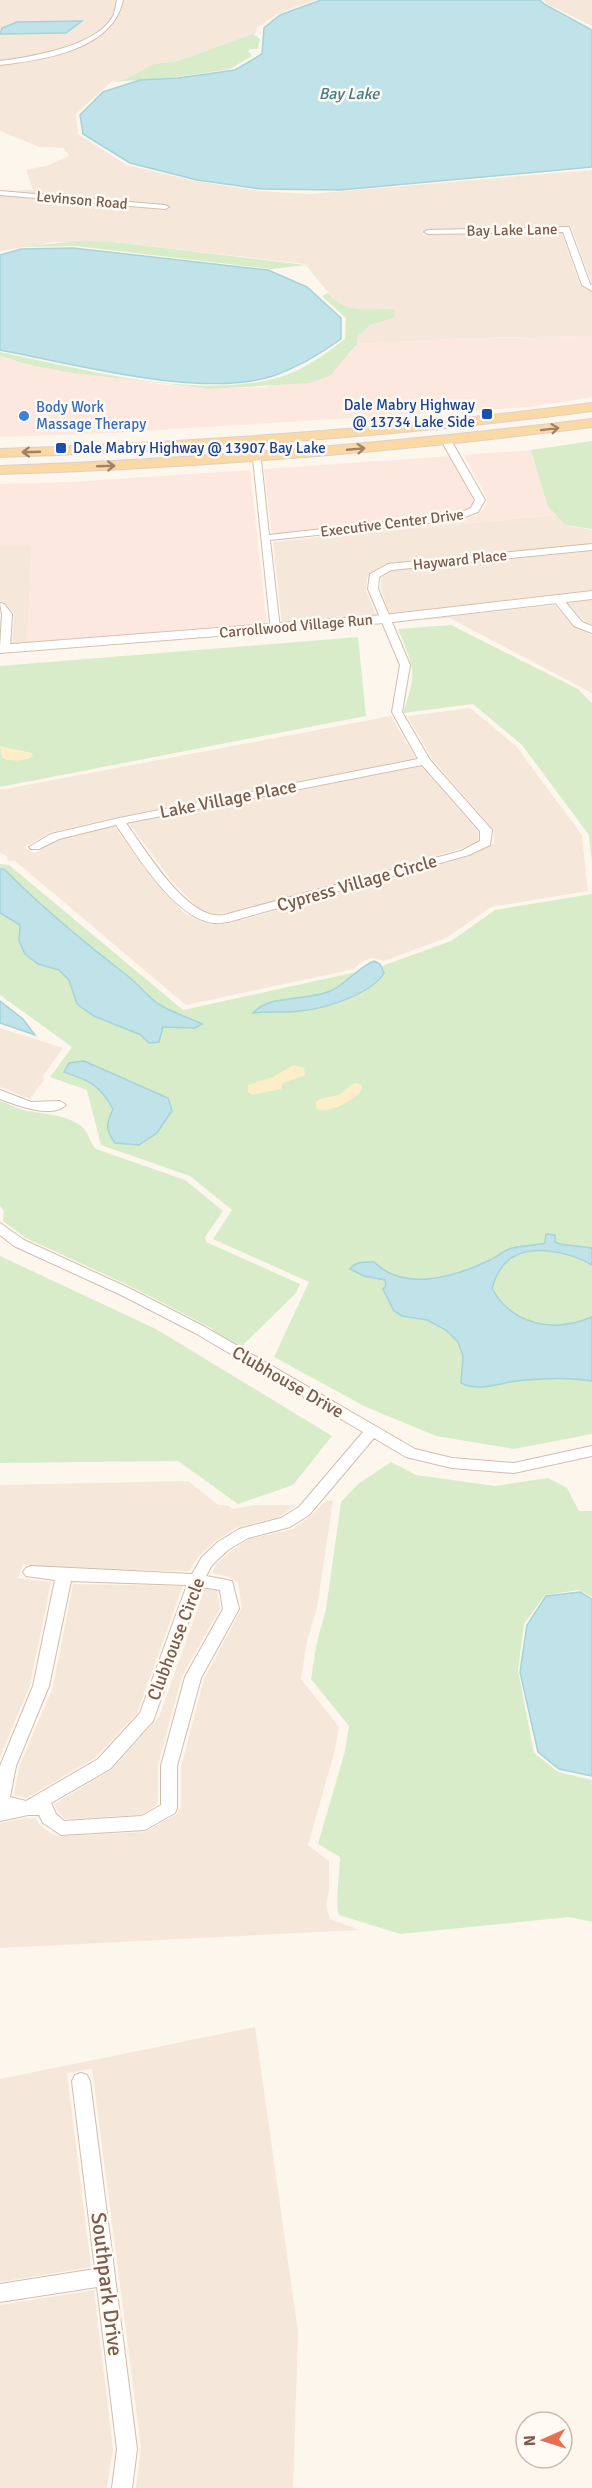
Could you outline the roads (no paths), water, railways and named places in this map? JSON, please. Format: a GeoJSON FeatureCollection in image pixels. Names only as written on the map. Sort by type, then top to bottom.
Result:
{"type":"FeatureCollection","features":[{"type":"Feature","properties":{"kind":"main road"},"geometry":{"type":"LineString","coordinates":[[0,453],[254,441],[446,424],[592,407]]}},
{"type":"Feature","properties":{"kind":"main road"},"geometry":{"type":"LineString","coordinates":[[0,470],[256,458],[447,442],[592,423]]}},
{"type":"Feature","properties":{"kind":"street"},"geometry":{"type":"LineString","coordinates":[[0,63],[62,50],[98,34],[113,22],[121,8],[120,0]]}},
{"type":"Feature","properties":{"kind":"street","name":"Levinson Road"},"geometry":{"type":"LineString","coordinates":[[0,193],[165,207]]}},
{"type":"Feature","properties":{"kind":"street","name":"Bay Lake Lane"},"geometry":{"type":"LineString","coordinates":[[428,232],[566,229],[586,285],[592,288]]}},
{"type":"Feature","properties":{"kind":"street"},"geometry":{"type":"LineString","coordinates":[[254,441],[275,629]]}},
{"type":"Feature","properties":{"kind":"street","name":"Executive Center Drive"},"geometry":{"type":"LineString","coordinates":[[265,538],[457,517],[473,512],[479,507],[480,500],[447,442]]}},
{"type":"Feature","properties":{"kind":"street","name":"Hayward Place"},"geometry":{"type":"LineString","coordinates":[[384,619],[374,589],[374,576],[388,567],[592,547]]}},
{"type":"Feature","properties":{"kind":"street","name":"Carrollwood Village Run"},"geometry":{"type":"LineString","coordinates":[[2,648],[275,629],[592,596]]}},
{"type":"Feature","properties":{"kind":"street"},"geometry":{"type":"LineString","coordinates":[[559,601],[578,624],[592,630]]}},
{"type":"Feature","properties":{"kind":"street"},"geometry":{"type":"LineString","coordinates":[[0,606],[7,614],[2,648]]}},
{"type":"Feature","properties":{"kind":"street","name":"Cypress Village Circle"},"geometry":{"type":"LineString","coordinates":[[119,821],[164,882],[192,912],[213,920],[242,915],[465,853],[486,843],[486,830],[425,761],[400,719],[397,712],[405,665],[384,619]]}},
{"type":"Feature","properties":{"kind":"street","name":"Lake Village Place"},"geometry":{"type":"LineString","coordinates":[[35,847],[55,836],[119,821],[425,761]]}},
{"type":"Feature","properties":{"kind":"street"},"geometry":{"type":"LineString","coordinates":[[0,1094],[30,1106],[60,1106]]}},
{"type":"Feature","properties":{"kind":"street","name":"Clubhouse Drive"},"geometry":{"type":"LineString","coordinates":[[0,1228],[19,1243],[126,1292],[187,1324],[411,1453],[452,1463],[514,1468],[592,1451]]}},
{"type":"Feature","properties":{"kind":"street","name":"Clubhouse Circle"},"geometry":{"type":"LineString","coordinates":[[0,1814],[28,1808],[104,1764],[147,1716],[197,1578],[207,1561],[230,1541],[244,1533],[285,1524],[304,1511],[372,1431]]}},
{"type":"Feature","properties":{"kind":"street"},"geometry":{"type":"LineString","coordinates":[[31,1572],[64,1576],[197,1578],[227,1585],[231,1609],[193,1677],[170,1766],[169,1808],[145,1823],[61,1828],[49,1818],[45,1808],[28,1808],[1,1801],[8,1766],[41,1686],[64,1576]]}},
{"type":"Feature","properties":{"kind":"street","name":"Southpark Drive"},"geometry":{"type":"LineString","coordinates":[[81,2081],[127,2449],[122,2488]]}},
{"type":"Feature","properties":{"kind":"street"},"geometry":{"type":"LineString","coordinates":[[0,2293],[106,2276]]}},
{"type":"Feature","properties":{"kind":"water","name":"Bay Lake"},"geometry":{"type":"Polygon","coordinates":[[[321,0],[540,0],[592,30],[592,167],[340,190],[262,189],[197,180],[130,163],[83,134],[80,115],[103,92],[140,80],[178,78],[235,70],[262,54],[264,28],[280,15],[321,0]]]}},
{"type":"Feature","properties":{"kind":"water"},"geometry":{"type":"Polygon","coordinates":[[[82,21],[66,33],[0,34],[2,28],[17,22],[82,21]]]}},
{"type":"Feature","properties":{"kind":"water"},"geometry":{"type":"Polygon","coordinates":[[[73,248],[268,270],[307,287],[341,318],[341,339],[292,369],[273,376],[244,382],[211,384],[137,377],[0,350],[0,255],[21,249],[73,248]]]}},
{"type":"Feature","properties":{"kind":"water"},"geometry":{"type":"Polygon","coordinates":[[[0,869],[4,869],[49,912],[156,1002],[202,1024],[195,1028],[163,1027],[159,1042],[149,1043],[141,1035],[94,1016],[77,1004],[69,980],[59,970],[38,964],[25,954],[19,941],[20,925],[0,913],[0,869]]]}},
{"type":"Feature","properties":{"kind":"water"},"geometry":{"type":"Polygon","coordinates":[[[374,961],[380,964],[384,973],[378,981],[358,994],[334,1004],[310,1010],[253,1013],[260,1007],[278,1000],[328,992],[374,961]]]}},
{"type":"Feature","properties":{"kind":"water"},"geometry":{"type":"Polygon","coordinates":[[[0,1001],[23,1019],[35,1035],[0,1023],[0,1001]]]}},
{"type":"Feature","properties":{"kind":"water"},"geometry":{"type":"Polygon","coordinates":[[[84,1061],[168,1098],[172,1111],[157,1133],[139,1145],[115,1143],[108,1130],[113,1109],[103,1094],[81,1078],[64,1072],[69,1063],[84,1061]]]}},
{"type":"Feature","properties":{"kind":"water"},"geometry":{"type":"Polygon","coordinates":[[[546,1234],[555,1235],[555,1242],[560,1244],[592,1248],[592,1265],[574,1257],[553,1252],[522,1253],[513,1257],[502,1267],[492,1288],[511,1311],[536,1323],[564,1325],[592,1317],[592,1381],[567,1378],[542,1379],[476,1387],[461,1383],[463,1356],[458,1342],[446,1330],[427,1320],[402,1316],[394,1311],[383,1289],[386,1285],[385,1280],[364,1276],[350,1269],[358,1263],[374,1262],[400,1277],[430,1279],[475,1267],[509,1249],[545,1243],[546,1234]]]}},
{"type":"Feature","properties":{"kind":"water"},"geometry":{"type":"Polygon","coordinates":[[[580,1592],[592,1599],[592,1776],[559,1769],[538,1752],[520,1672],[527,1625],[546,1596],[580,1592]]]}},
{"type":"Feature","properties":{"kind":"place","name":"Dale Mabry Highway @ 13734 Lake Side"},"geometry":{"type":"Point","coordinates":[487,414]}},
{"type":"Feature","properties":{"kind":"place","name":"Body Work Massage Therapy"},"geometry":{"type":"Point","coordinates":[24,416]}},
{"type":"Feature","properties":{"kind":"place","name":"Dale Mabry Highway @ 13907 Bay Lake"},"geometry":{"type":"Point","coordinates":[61,448]}}]}
